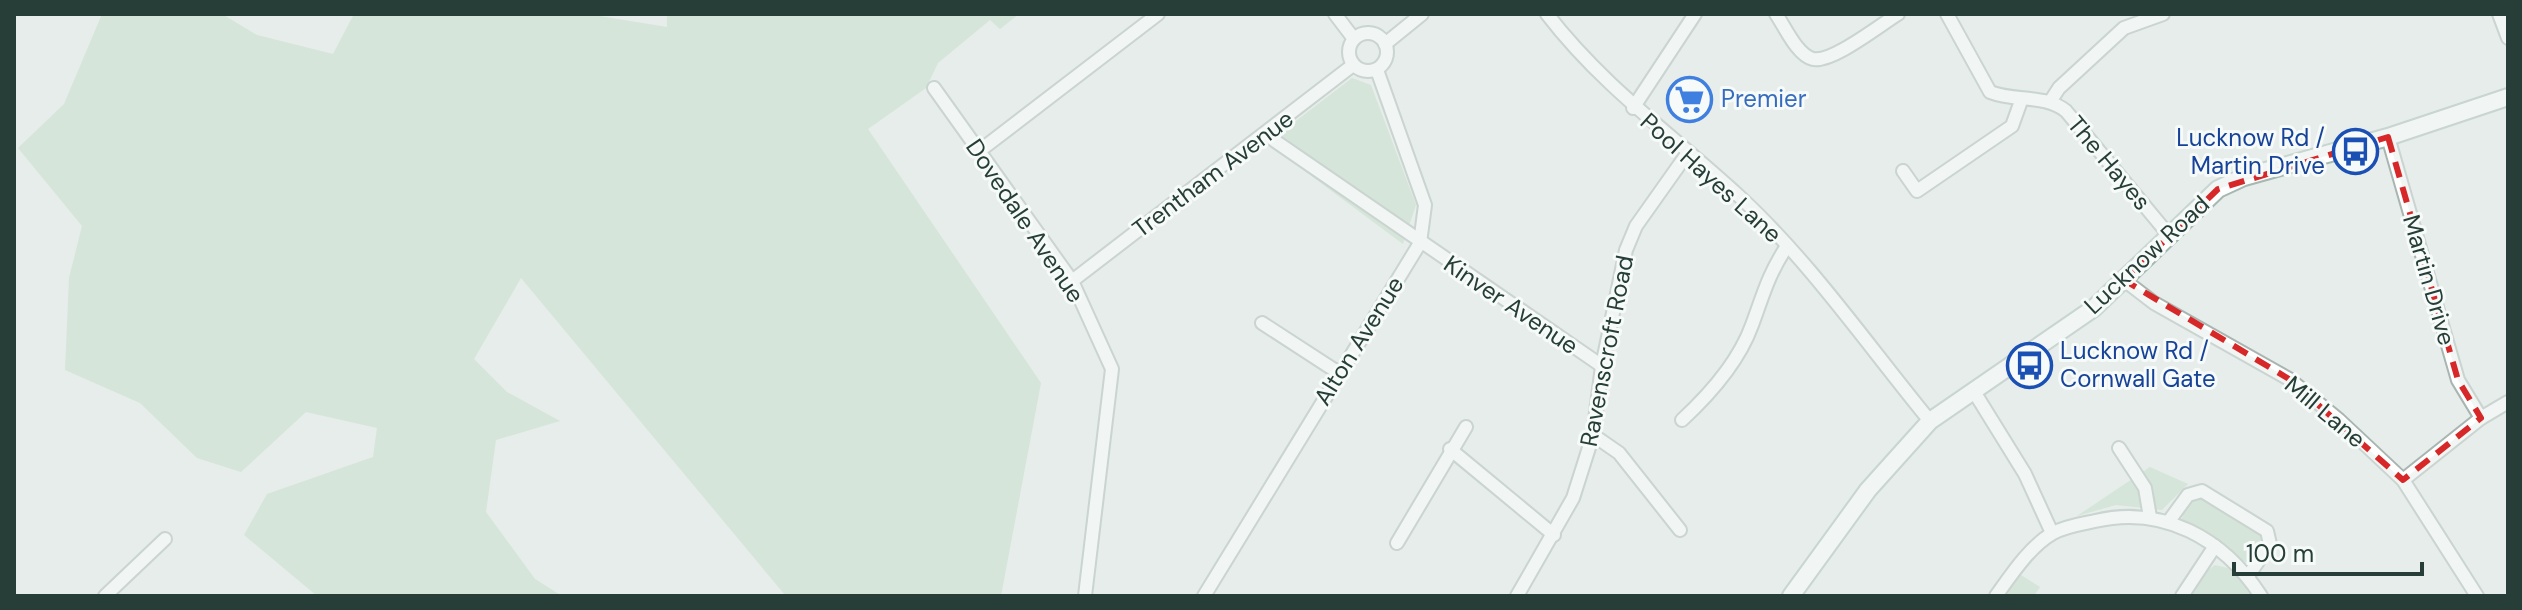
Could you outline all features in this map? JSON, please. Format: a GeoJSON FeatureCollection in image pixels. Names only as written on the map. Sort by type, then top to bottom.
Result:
{"type":"FeatureCollection","features":[{"type":"Feature","properties":{"kind":"street"},"geometry":{"type":"LineString","coordinates":[[978,152],[1158,14]]}},
{"type":"Feature","properties":{"kind":"street"},"geometry":{"type":"LineString","coordinates":[[1335,14],[1354,39]]}},
{"type":"Feature","properties":{"kind":"street"},"geometry":{"type":"LineString","coordinates":[[1385,44],[1422,14]]}},
{"type":"Feature","properties":{"kind":"street","name":"Pool Hayes Lane"},"geometry":{"type":"LineString","coordinates":[[1547,14],[1585,62],[1633,108],[1741,198],[1787,246],[1930,421]]}},
{"type":"Feature","properties":{"kind":"street"},"geometry":{"type":"LineString","coordinates":[[1633,108],[1695,14]]}},
{"type":"Feature","properties":{"kind":"street"},"geometry":{"type":"LineString","coordinates":[[1776,14],[1801,51],[1812,59],[1830,56],[1898,14]]}},
{"type":"Feature","properties":{"kind":"street","name":"The Hayes"},"geometry":{"type":"LineString","coordinates":[[1947,14],[1990,92],[2021,101],[2050,102],[2066,111],[2168,234]]}},
{"type":"Feature","properties":{"kind":"street"},"geometry":{"type":"LineString","coordinates":[[2117,14],[2124,28]]}},
{"type":"Feature","properties":{"kind":"street"},"geometry":{"type":"LineString","coordinates":[[2050,102],[2059,88],[2124,28],[2163,14]]}},
{"type":"Feature","properties":{"kind":"street"},"geometry":{"type":"LineString","coordinates":[[2499,14],[2508,38]]}},
{"type":"Feature","properties":{"kind":"street"},"geometry":{"type":"LineString","coordinates":[[1365,33],[1374,34],[1385,44],[1387,54],[1377,70],[1367,72],[1353,65],[1349,55],[1354,39],[1365,33]]}},
{"type":"Feature","properties":{"kind":"street","name":"Trentham Avenue"},"geometry":{"type":"LineString","coordinates":[[1072,281],[1353,65]]}},
{"type":"Feature","properties":{"kind":"street","name":"Alton Avenue"},"geometry":{"type":"LineString","coordinates":[[1204,596],[1420,243],[1425,227],[1425,205],[1377,70]]}},
{"type":"Feature","properties":{"kind":"street","name":"Dovedale Avenue"},"geometry":{"type":"LineString","coordinates":[[934,88],[1072,281],[1112,369],[1085,596]]}},
{"type":"Feature","properties":{"kind":"street","name":"Lucknow Road"},"geometry":{"type":"LineString","coordinates":[[1791,596],[1868,490],[1930,421],[2094,308],[2218,189],[2244,177],[2388,137],[2508,97]]}},
{"type":"Feature","properties":{"kind":"street"},"geometry":{"type":"LineString","coordinates":[[1903,171],[1917,191],[2012,126],[2021,101]]}},
{"type":"Feature","properties":{"kind":"street","name":"Kinver Avenue"},"geometry":{"type":"LineString","coordinates":[[1265,134],[1602,366]]}},
{"type":"Feature","properties":{"kind":"street","name":"Martin Drive"},"geometry":{"type":"LineString","coordinates":[[2388,137],[2458,380],[2481,418]]}},
{"type":"Feature","properties":{"kind":"street","name":"Ravenscroft Road"},"geometry":{"type":"LineString","coordinates":[[1517,596],[1573,498],[1593,435],[1602,366],[1626,250],[1636,226],[1687,154]]}},
{"type":"Feature","properties":{"kind":"street"},"geometry":{"type":"LineString","coordinates":[[1682,420],[1709,395],[1752,327],[1767,276],[1787,246]]}},
{"type":"Feature","properties":{"kind":"street","name":"Mill Lane"},"geometry":{"type":"LineString","coordinates":[[2124,280],[2154,303],[2289,379],[2403,480],[2477,596]]}},
{"type":"Feature","properties":{"kind":"street"},"geometry":{"type":"LineString","coordinates":[[1262,323],[1339,373]]}},
{"type":"Feature","properties":{"kind":"street"},"geometry":{"type":"LineString","coordinates":[[1973,390],[2025,474],[2052,533]]}},
{"type":"Feature","properties":{"kind":"street"},"geometry":{"type":"LineString","coordinates":[[2403,480],[2481,418],[2508,402]]}},
{"type":"Feature","properties":{"kind":"street"},"geometry":{"type":"LineString","coordinates":[[1397,543],[1429,494],[1450,449],[1466,427]]}},
{"type":"Feature","properties":{"kind":"street"},"geometry":{"type":"LineString","coordinates":[[1593,435],[1619,453],[1680,530]]}},
{"type":"Feature","properties":{"kind":"street"},"geometry":{"type":"LineString","coordinates":[[2119,448],[2145,488],[2150,517]]}},
{"type":"Feature","properties":{"kind":"street"},"geometry":{"type":"LineString","coordinates":[[1450,449],[1554,535]]}},
{"type":"Feature","properties":{"kind":"street"},"geometry":{"type":"LineString","coordinates":[[2169,521],[2188,495],[2202,491],[2267,531],[2270,544],[2248,576]]}},
{"type":"Feature","properties":{"kind":"street"},"geometry":{"type":"LineString","coordinates":[[1996,596],[2028,555],[2052,533],[2119,515],[2169,521],[2215,546],[2248,576],[2261,596]]}},
{"type":"Feature","properties":{"kind":"street"},"geometry":{"type":"LineString","coordinates":[[105,596],[165,539]]}},
{"type":"Feature","properties":{"kind":"street"},"geometry":{"type":"LineString","coordinates":[[2182,596],[2215,546]]}},
{"type":"Feature","properties":{"kind":"highlighted area"},"geometry":{"type":"Polygon","coordinates":[[[2388,137],[2458,380],[2481,418],[2403,480],[2289,379],[2124,280],[2218,189],[2388,137]]]}},
{"type":"Feature","properties":{"kind":"green space"},"geometry":{"type":"Polygon","coordinates":[[[102,14],[222,14],[257,35],[333,54],[354,14],[587,14],[667,27],[667,14],[1019,14],[1000,29],[990,20],[938,63],[926,88],[868,129],[1041,383],[1001,596],[785,595],[521,278],[474,359],[507,392],[560,421],[496,440],[486,512],[535,579],[562,596],[317,596],[244,535],[267,494],[373,457],[377,428],[306,412],[241,472],[197,458],[140,403],[65,370],[69,278],[82,226],[18,148],[64,104],[102,14]]]}},
{"type":"Feature","properties":{"kind":"green space"},"geometry":{"type":"Polygon","coordinates":[[[1352,78],[1371,85],[1416,205],[1403,244],[1267,143],[1352,78]]]}},
{"type":"Feature","properties":{"kind":"green space"},"geometry":{"type":"Polygon","coordinates":[[[2150,467],[2188,484],[2162,510],[2116,505],[2077,516],[2150,467]]]}},
{"type":"Feature","properties":{"kind":"green space"},"geometry":{"type":"Polygon","coordinates":[[[2203,495],[2264,535],[2265,544],[2250,565],[2182,519],[2189,504],[2203,495]]]}},
{"type":"Feature","properties":{"kind":"green space"},"geometry":{"type":"Polygon","coordinates":[[[2215,565],[2228,568],[2255,596],[2188,596],[2204,573],[2215,565]]]}},
{"type":"Feature","properties":{"kind":"green space"},"geometry":{"type":"Polygon","coordinates":[[[2021,575],[2040,587],[2034,596],[2004,596],[2021,575]]]}},
{"type":"Feature","properties":{"kind":"place","name":"Premier"},"geometry":{"type":"Point","coordinates":[1690,99]}},
{"type":"Feature","properties":{"kind":"place","name":"Lucknow Rd / Martin Drive"},"geometry":{"type":"Point","coordinates":[2356,152]}},
{"type":"Feature","properties":{"kind":"place","name":"Lucknow Rd / Cornwall Gate"},"geometry":{"type":"Point","coordinates":[2029,365]}}]}
